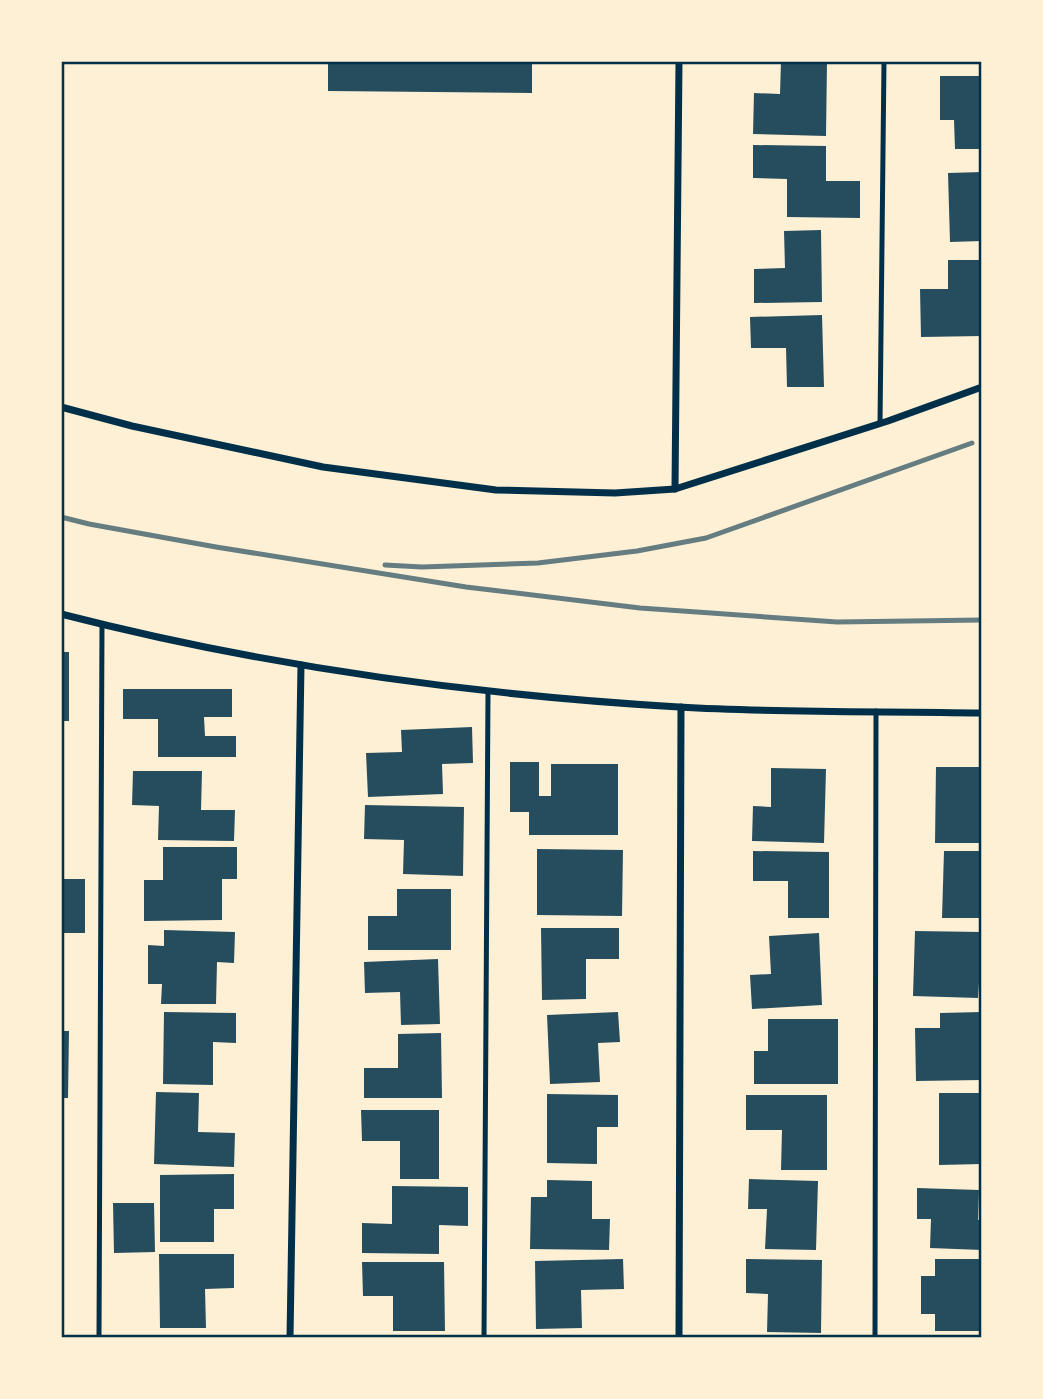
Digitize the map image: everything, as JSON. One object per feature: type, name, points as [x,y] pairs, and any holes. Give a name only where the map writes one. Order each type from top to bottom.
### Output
[{"type":"street","points":[[676,489],[679,61]]},
{"type":"street","points":[[61,407],[132,426],[323,467],[496,490],[615,493],[676,489],[880,424],[982,387]]},
{"type":"street","points":[[61,614],[102,625],[300,665],[488,692],[681,707],[982,713]]},
{"type":"street","points":[[290,1338],[300,665]]},
{"type":"street","points":[[679,1338],[681,707]]},
{"type":"lane","points":[[880,424],[884,61]]},
{"type":"lane","points":[[99,1338],[102,625]]},
{"type":"lane","points":[[484,1338],[488,692]]},
{"type":"lane","points":[[875,1338],[876,711]]},
{"type":"building","points":[[328,61],[532,61],[532,93],[328,91]]},
{"type":"building","points":[[781,61],[827,62],[826,136],[753,134],[754,93],[780,94]]},
{"type":"building","points":[[940,76],[982,76],[982,149],[955,149],[954,120],[940,120]]},
{"type":"building","points":[[753,145],[826,146],[826,181],[860,181],[860,218],[787,217],[787,179],[753,178]]},
{"type":"building","points":[[982,172],[982,241],[950,242],[948,173]]},
{"type":"building","points":[[821,230],[822,302],[754,303],[754,269],[785,268],[784,231]]},
{"type":"building","points":[[948,260],[982,260],[982,336],[921,337],[920,289],[948,289]]},
{"type":"building","points":[[822,315],[824,387],[787,387],[786,348],[751,348],[750,317]]},
{"type":"building","points":[[61,652],[69,652],[69,721],[61,721]]},
{"type":"building","points":[[123,689],[232,689],[232,717],[204,717],[205,736],[236,736],[236,757],[158,757],[158,719],[123,719]]},
{"type":"building","points":[[472,727],[473,763],[442,764],[443,794],[368,797],[366,753],[402,752],[401,730]]},
{"type":"building","points":[[510,762],[539,762],[539,796],[551,796],[551,764],[618,764],[618,835],[529,835],[529,812],[510,812]]},
{"type":"building","points":[[936,767],[982,767],[982,843],[935,843]]},
{"type":"building","points":[[771,768],[826,769],[824,843],[752,841],[753,806],[771,807]]},
{"type":"building","points":[[133,771],[202,771],[201,810],[235,810],[234,841],[158,840],[159,806],[132,805]]},
{"type":"building","points":[[365,805],[464,807],[463,876],[403,874],[404,840],[364,839]]},
{"type":"building","points":[[163,847],[237,847],[237,879],[222,879],[222,920],[144,921],[144,880],[163,880]]},
{"type":"building","points":[[537,849],[623,850],[622,916],[537,915]]},
{"type":"building","points":[[753,851],[829,852],[829,918],[788,918],[788,881],[753,881]]},
{"type":"building","points":[[944,851],[982,851],[982,918],[942,918]]},
{"type":"building","points":[[61,879],[85,879],[85,933],[61,933]]},
{"type":"building","points":[[397,889],[451,889],[451,950],[368,950],[368,916],[397,916]]},
{"type":"building","points":[[541,928],[619,928],[619,959],[586,959],[586,999],[542,1000]]},
{"type":"building","points":[[164,930],[235,932],[234,963],[217,962],[216,1004],[161,1004],[162,984],[148,984],[148,945],[164,946]]},
{"type":"building","points":[[915,931],[982,932],[978,998],[913,996]]},
{"type":"building","points":[[819,933],[822,1005],[752,1009],[750,975],[771,974],[769,936]]},
{"type":"building","points":[[438,959],[440,1024],[401,1025],[400,992],[365,993],[364,962]]},
{"type":"building","points":[[164,1012],[236,1013],[236,1043],[213,1042],[213,1085],[163,1084]]},
{"type":"building","points":[[618,1012],[620,1042],[598,1043],[600,1082],[550,1084],[547,1015]]},
{"type":"building","points":[[982,1012],[982,1080],[916,1081],[915,1028],[940,1028],[940,1013]]},
{"type":"building","points":[[768,1019],[838,1019],[838,1084],[754,1084],[754,1051],[768,1051]]},
{"type":"building","points":[[61,1031],[69,1031],[68,1098],[61,1098]]},
{"type":"building","points":[[441,1033],[442,1098],[364,1098],[364,1068],[398,1068],[398,1034]]},
{"type":"building","points":[[156,1092],[199,1093],[198,1132],[235,1133],[234,1167],[154,1164]]},
{"type":"building","points":[[939,1093],[982,1093],[982,1164],[939,1165]]},
{"type":"building","points":[[547,1094],[618,1095],[618,1127],[597,1127],[597,1164],[547,1163]]},
{"type":"building","points":[[746,1095],[827,1095],[827,1170],[781,1170],[782,1130],[746,1130]]},
{"type":"building","points":[[361,1110],[439,1110],[439,1179],[400,1179],[400,1141],[362,1141]]},
{"type":"building","points":[[234,1174],[234,1209],[214,1209],[214,1242],[160,1242],[160,1175]]},
{"type":"building","points":[[749,1179],[818,1181],[816,1250],[765,1249],[767,1209],[748,1209]]},
{"type":"building","points":[[547,1180],[592,1181],[592,1219],[610,1219],[609,1250],[530,1249],[531,1197],[547,1197]]},
{"type":"building","points":[[392,1186],[468,1187],[468,1226],[439,1225],[439,1254],[362,1253],[362,1223],[392,1224]]},
{"type":"building","points":[[917,1188],[979,1190],[978,1220],[982,1220],[982,1250],[930,1248],[931,1219],[917,1219]]},
{"type":"building","points":[[113,1203],[154,1203],[155,1252],[114,1253]]},
{"type":"building","points":[[159,1254],[234,1254],[234,1288],[205,1289],[206,1328],[160,1328]]},
{"type":"building","points":[[623,1259],[624,1289],[581,1290],[582,1328],[536,1329],[535,1261]]},
{"type":"building","points":[[746,1259],[822,1260],[821,1333],[767,1332],[768,1294],[746,1293]]},
{"type":"building","points":[[935,1259],[982,1259],[982,1331],[935,1331],[935,1314],[921,1314],[921,1276],[935,1276]]},
{"type":"building","points":[[362,1262],[444,1262],[445,1331],[393,1331],[393,1296],[363,1296]]},
{"type":"railway","points":[[385,565],[422,567],[538,563],[637,551],[706,538],[972,443]]},
{"type":"railway","points":[[61,517],[216,547],[466,587],[640,608],[837,622],[982,620]]}]
